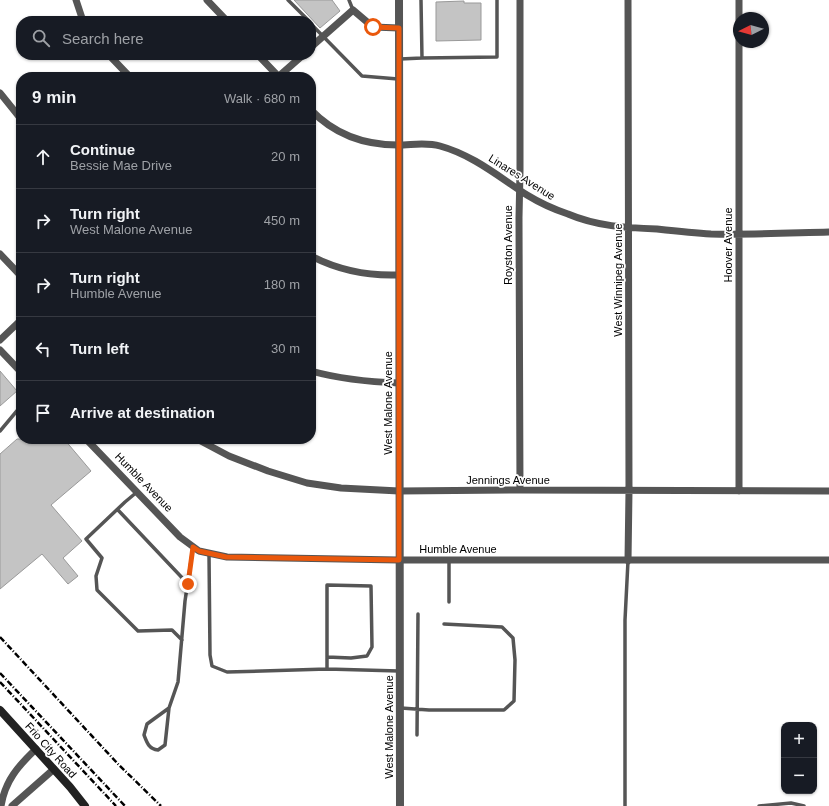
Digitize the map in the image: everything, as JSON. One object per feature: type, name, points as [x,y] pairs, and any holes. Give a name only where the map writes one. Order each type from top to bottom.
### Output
[{"type":"main road","name":"Frio City Road","points":[[0,710],[54,769],[85,806]]},
{"type":"street","points":[[76,0],[81,16]]},
{"type":"street","points":[[207,0],[222,16]]},
{"type":"street","name":"West Malone Avenue","points":[[399,0],[398,275],[400,806]]},
{"type":"street","name":"Royston Avenue","points":[[520,0],[520,490]]},
{"type":"street","name":"West Winnipeg Avenue","points":[[628,0],[628,561]]},
{"type":"street","name":"Hoover Avenue","points":[[739,0],[739,491]]},
{"type":"street","points":[[316,42],[352,10],[373,27],[399,28]]},
{"type":"street","points":[[114,60],[125,72]]},
{"type":"street","points":[[263,60],[274,72]]},
{"type":"street","points":[[284,72],[298,60]]},
{"type":"street","points":[[0,92],[16,113]]},
{"type":"street","name":"Linares Avenue","points":[[316,115],[325,123],[350,137],[374,144],[424,144],[440,146],[471,158],[519,190],[545,205],[569,215],[595,223],[628,228],[710,234],[829,232]]},
{"type":"street","points":[[0,254],[16,271]]},
{"type":"street","points":[[316,258],[347,270],[398,275]]},
{"type":"street","points":[[0,340],[16,325]]},
{"type":"street","points":[[0,350],[16,367]]},
{"type":"street","points":[[316,372],[363,382],[399,383]]},
{"type":"street","name":"Humble Avenue","points":[[91,444],[180,537],[199,551],[226,557],[399,560],[829,560]]},
{"type":"street","name":"Jennings Avenue","points":[[206,444],[229,456],[268,471],[307,483],[341,488],[399,491],[829,491]]},
{"type":"street","points":[[1,806],[6,787],[14,772],[36,749]]},
{"type":"street","points":[[12,806],[54,769]]},
{"type":"lane","points":[[288,0],[303,16]]},
{"type":"lane","points":[[349,0],[352,10]]},
{"type":"lane","points":[[421,0],[422,58]]},
{"type":"lane","points":[[398,59],[497,57],[497,0]]},
{"type":"lane","points":[[316,29],[362,76],[398,79]]},
{"type":"lane","points":[[0,431],[16,412]]},
{"type":"lane","points":[[138,492],[125,502],[86,539],[102,558],[96,576],[97,590],[138,630],[172,630],[182,640]]},
{"type":"lane","points":[[118,510],[188,584]]},
{"type":"lane","points":[[169,708],[147,724],[144,735],[152,750],[158,750],[165,745],[169,708],[178,682],[193,547]]},
{"type":"lane","points":[[209,554],[210,655],[212,666],[227,672],[327,669],[399,671]]},
{"type":"lane","points":[[449,560],[449,602]]},
{"type":"lane","points":[[625,806],[625,620],[628,561]]},
{"type":"lane","points":[[327,657],[351,658],[367,656],[372,647],[371,586],[327,585],[327,657],[327,669]]},
{"type":"lane","points":[[417,735],[418,614]]},
{"type":"lane","points":[[400,707],[418,709],[504,710],[514,701],[513,638],[502,627],[444,624]]},
{"type":"lane","points":[[759,806],[791,803],[804,806]]},
{"type":"building","points":[[294,0],[332,0],[340,11],[320,28],[316,24],[316,16],[309,16]]},
{"type":"building","points":[[464,1],[464,3],[481,3],[481,40],[436,41],[436,2]]},
{"type":"building","points":[[0,371],[16,390],[16,392],[0,406]]},
{"type":"building","points":[[16,440],[16,444],[68,444],[91,471],[51,505],[82,541],[63,558],[78,576],[68,584],[42,554],[0,589],[0,454]]},
{"type":"railway","points":[[0,637],[118,764],[161,806]]},
{"type":"railway","points":[[0,673],[125,806]]},
{"type":"railway","points":[[0,682],[116,806]]},
{"type":"route","points":[[188,584],[193,547],[199,551],[214,556],[226,557],[399,560],[399,28],[373,27]]}]
